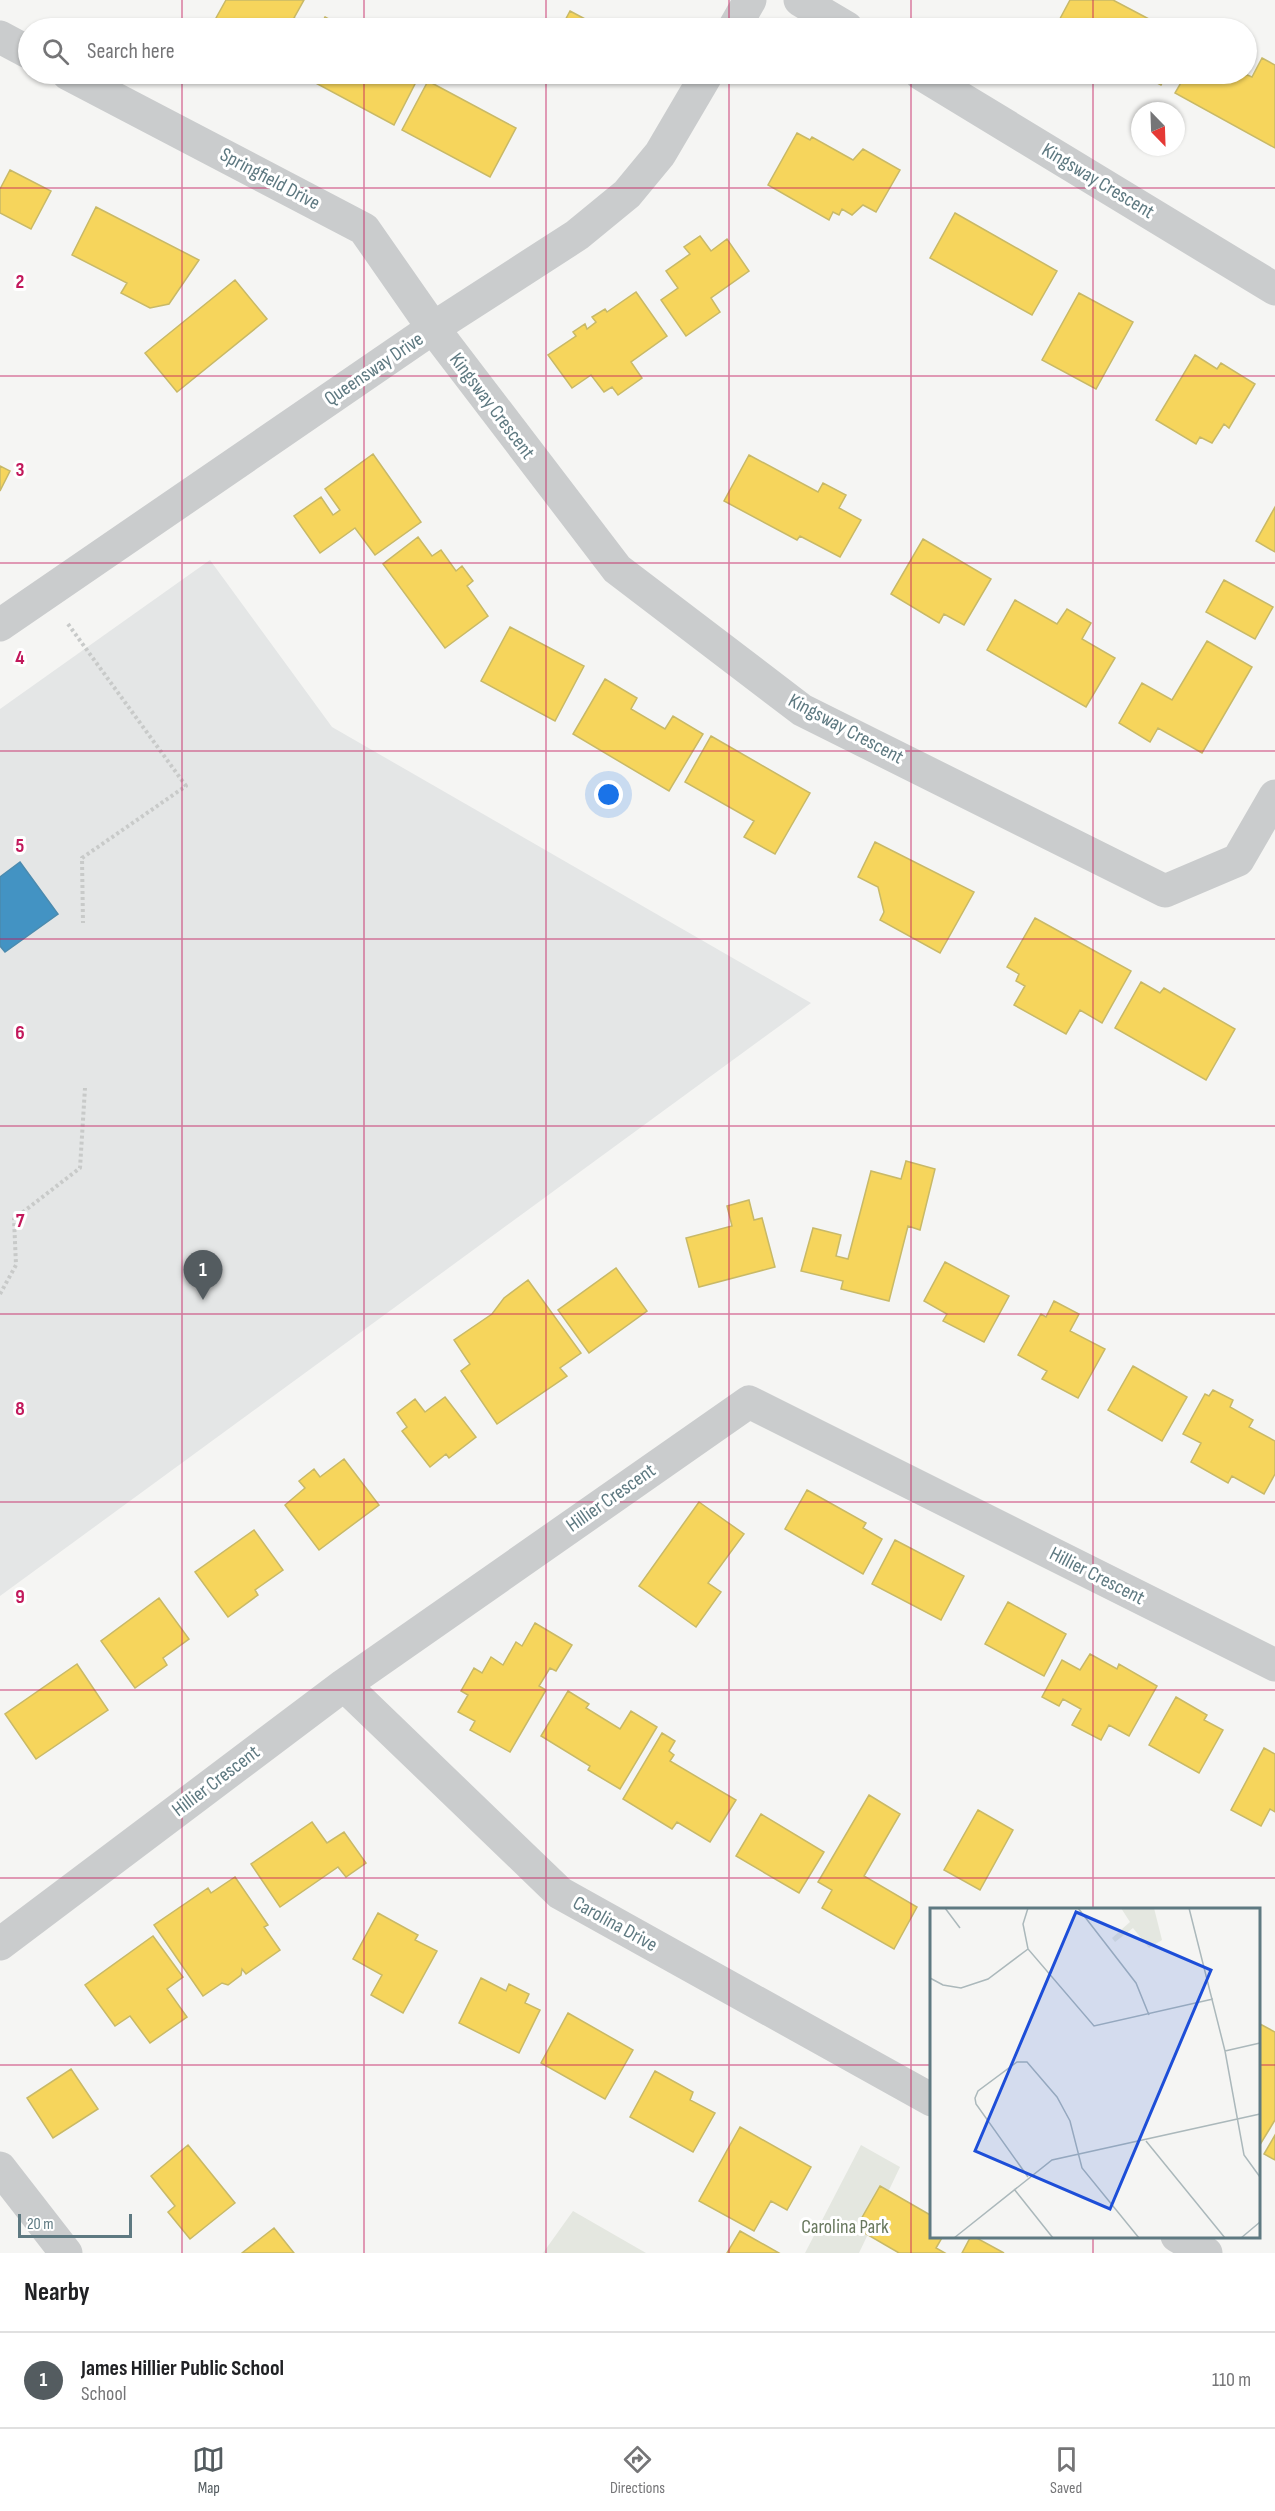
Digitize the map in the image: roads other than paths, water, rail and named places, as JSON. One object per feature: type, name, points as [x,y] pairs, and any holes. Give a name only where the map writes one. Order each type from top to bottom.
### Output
[{"type":"street","points":[[740,18],[750,0]]},
{"type":"street","points":[[800,0],[830,18]]},
{"type":"street","points":[[0,38],[18,47]]},
{"type":"street","name":"Springfield Drive","points":[[87,84],[364,229],[433,328]]},
{"type":"street","name":"Queensway Drive","points":[[0,625],[433,328],[577,235],[627,194],[660,154],[701,84]]},
{"type":"street","name":"Kingsway Crescent","points":[[937,84],[1275,289]]},
{"type":"street","name":"Kingsway Crescent","points":[[433,328],[617,569],[802,710],[1165,891],[1238,860],[1275,796]]},
{"type":"street","name":"Hillier Crescent","points":[[0,1944],[344,1685],[749,1402],[1275,1665]]},
{"type":"street","name":"Carolina Drive","points":[[344,1685],[560,1893],[930,2099]]},
{"type":"street","points":[[0,2168],[66,2253]]},
{"type":"street","points":[[1180,2238],[1206,2253]]},
{"type":"place","name":"James Hillier Public School","points":[[203,1300]]},
{"type":"park label","name":"Carolina Park","points":[[845,2227]]}]
